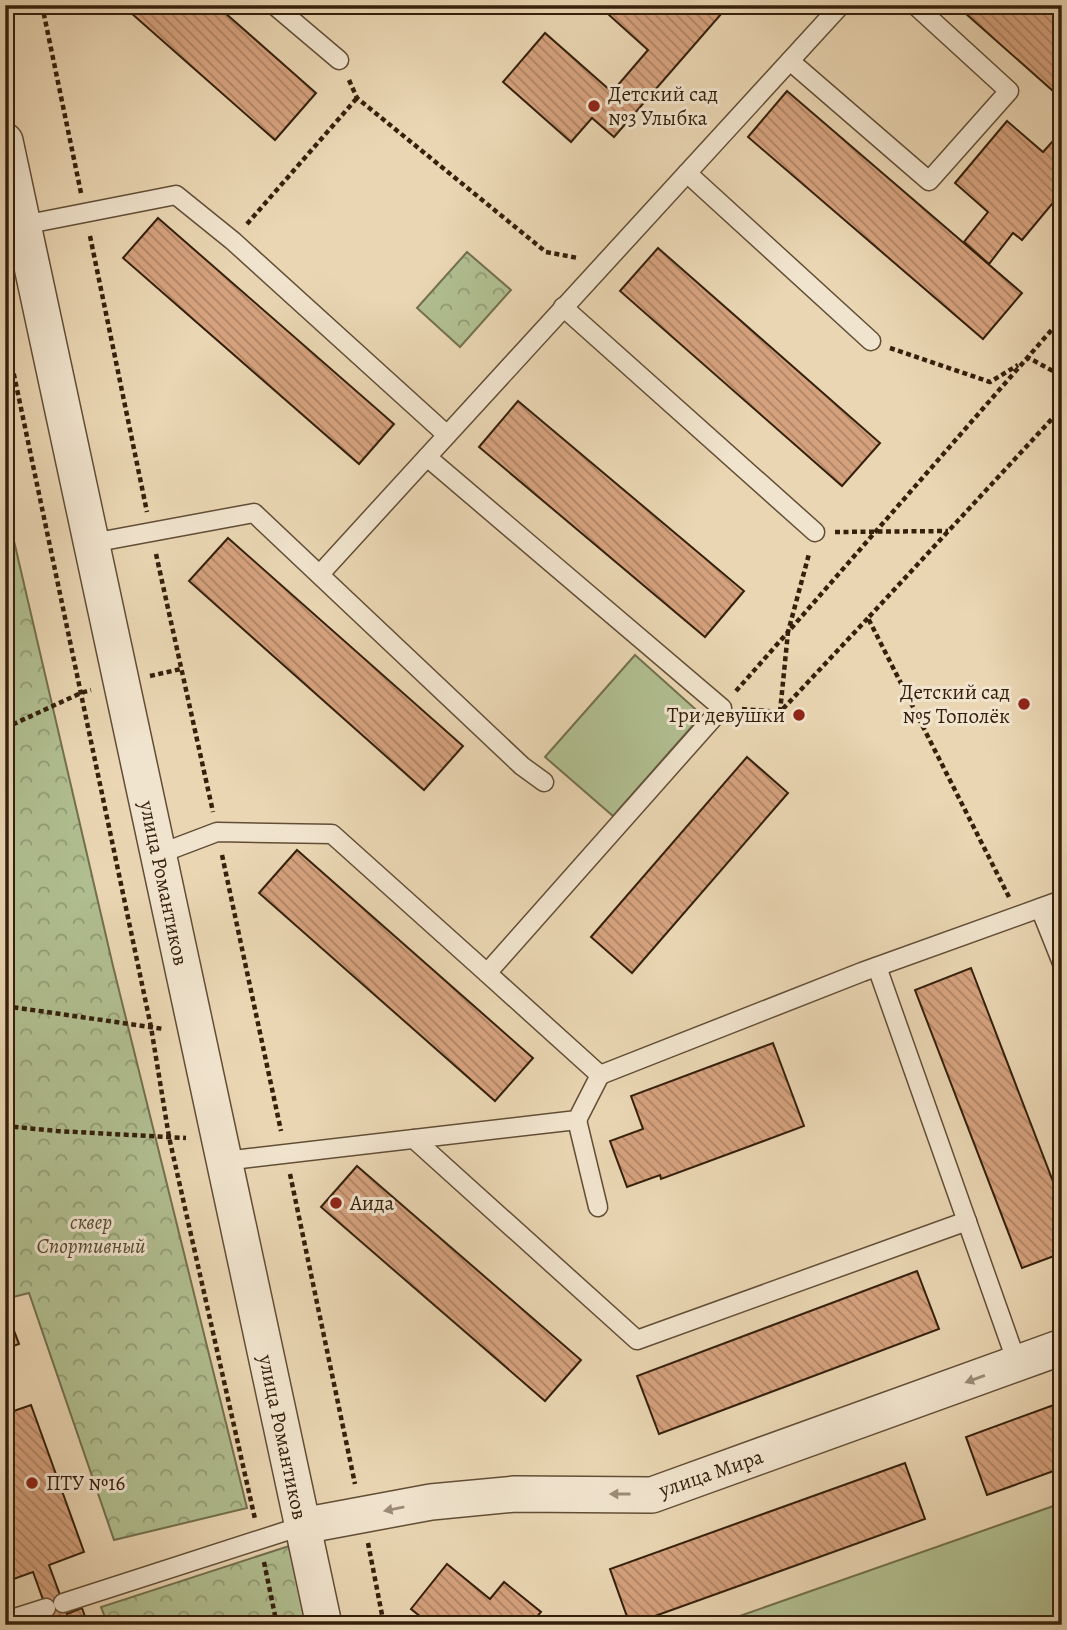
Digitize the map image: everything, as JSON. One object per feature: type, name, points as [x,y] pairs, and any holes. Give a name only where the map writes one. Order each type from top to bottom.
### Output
[{"type":"street","name":"улица Романтиков","points":[[6,149],[324,1625]]},
{"type":"street","name":"улица Мира","points":[[302,1526],[431,1502],[503,1495],[652,1495],[1062,1347]]},
{"type":"lane","points":[[274,5],[339,61]]},
{"type":"lane","points":[[320,574],[841,5]]},
{"type":"lane","points":[[789,61],[929,181],[1009,91],[915,5]]},
{"type":"lane","points":[[687,173],[871,341]]},
{"type":"lane","points":[[23,225],[176,195],[233,241],[447,435]]},
{"type":"lane","points":[[563,307],[815,532]]},
{"type":"lane","points":[[427,457],[722,708],[487,973]]},
{"type":"lane","points":[[92,543],[254,513],[523,766],[544,782]]},
{"type":"lane","points":[[159,854],[217,832],[332,834],[600,1075]]},
{"type":"lane","points":[[598,1207],[577,1120],[600,1075],[877,967],[1062,900]]},
{"type":"lane","points":[[1040,908],[1062,962]]},
{"type":"lane","points":[[877,967],[1017,1363]]},
{"type":"lane","points":[[221,1151],[414,1139],[577,1120]]},
{"type":"lane","points":[[414,1139],[637,1340],[967,1221]]},
{"type":"lane","points":[[5,1621],[302,1526]]},
{"type":"path","points":[[339,61],[357,98],[546,252],[604,263]]},
{"type":"path","points":[[233,241],[357,98]]},
{"type":"path","points":[[722,708],[1062,318]]},
{"type":"path","points":[[5,332],[150,1027],[169,1137],[277,1625]]},
{"type":"path","points":[[871,341],[990,382],[1029,358],[1062,376]]},
{"type":"path","points":[[780,712],[1062,408]]},
{"type":"path","points":[[780,712],[788,632],[815,532],[948,531]]},
{"type":"path","points":[[869,618],[1019,917]]},
{"type":"path","points":[[722,708],[780,712]]},
{"type":"path","points":[[5,1006],[197,1035]]},
{"type":"path","points":[[5,1126],[169,1137],[221,1151]]},
{"type":"green space","points":[[467,252],[511,290],[460,347],[417,308]]},
{"type":"green space","name":"сквер Спортивный","points":[[7,511],[113,966],[247,1508],[114,1540],[29,1293],[5,1299]]},
{"type":"green space","points":[[635,655],[702,715],[613,816],[545,757]]},
{"type":"green space","points":[[1062,1503],[1062,1625],[714,1625]]},
{"type":"green space","points":[[289,1546],[308,1625],[108,1625],[101,1607]]},
{"type":"building","points":[[122,5],[216,5],[316,93],[275,140]]},
{"type":"building","points":[[598,5],[729,5],[614,137],[592,118],[571,142],[503,82],[545,33],[612,92],[648,50]]},
{"type":"building","points":[[956,5],[1047,5],[1062,18],[1062,99]]},
{"type":"building","points":[[787,91],[1022,293],[983,339],[748,137]]},
{"type":"building","points":[[1007,121],[1043,152],[1062,131],[1062,192],[1022,240],[1013,233],[989,264],[964,242],[988,212],[955,183]]},
{"type":"building","points":[[158,218],[394,424],[359,464],[123,258]]},
{"type":"building","points":[[658,248],[880,443],[842,486],[620,291]]},
{"type":"building","points":[[518,401],[744,591],[705,637],[479,447]]},
{"type":"building","points":[[228,538],[463,746],[424,790],[189,581]]},
{"type":"building","points":[[747,757],[788,793],[632,973],[591,937]]},
{"type":"building","points":[[297,850],[533,1058],[495,1101],[259,893]]},
{"type":"building","points":[[971,968],[1062,1205],[1062,1253],[1022,1268],[915,990]]},
{"type":"building","points":[[773,1043],[804,1126],[661,1179],[660,1175],[627,1187],[610,1141],[643,1129],[631,1096]]},
{"type":"building","points":[[357,1166],[581,1360],[545,1401],[321,1207]]},
{"type":"building","points":[[917,1271],[939,1329],[659,1434],[637,1376]]},
{"type":"building","points":[[7,1312],[19,1344],[5,1349],[5,1313]]},
{"type":"building","points":[[1062,1402],[1062,1468],[987,1495],[966,1437]]},
{"type":"building","name":"ПТУ №16","points":[[31,1405],[84,1552],[49,1565],[67,1614],[82,1608],[88,1625],[35,1625],[50,1619],[33,1572],[8,1581],[5,1573],[5,1414]]},
{"type":"building","points":[[905,1463],[925,1519],[630,1625],[610,1569]]},
{"type":"building","points":[[447,1564],[490,1599],[504,1582],[541,1612],[530,1625],[431,1625],[411,1609]]},
{"type":"place","name":"Детский сад №3 Улыбка","points":[[594,106]]},
{"type":"place","name":"Детский сад №5 Тополёк","points":[[1024,704]]},
{"type":"place","name":"Три девушки","points":[[799,715]]},
{"type":"place","name":"Аида","points":[[336,1203]]},
{"type":"place","name":"ПТУ №16","points":[[32,1483]]}]
